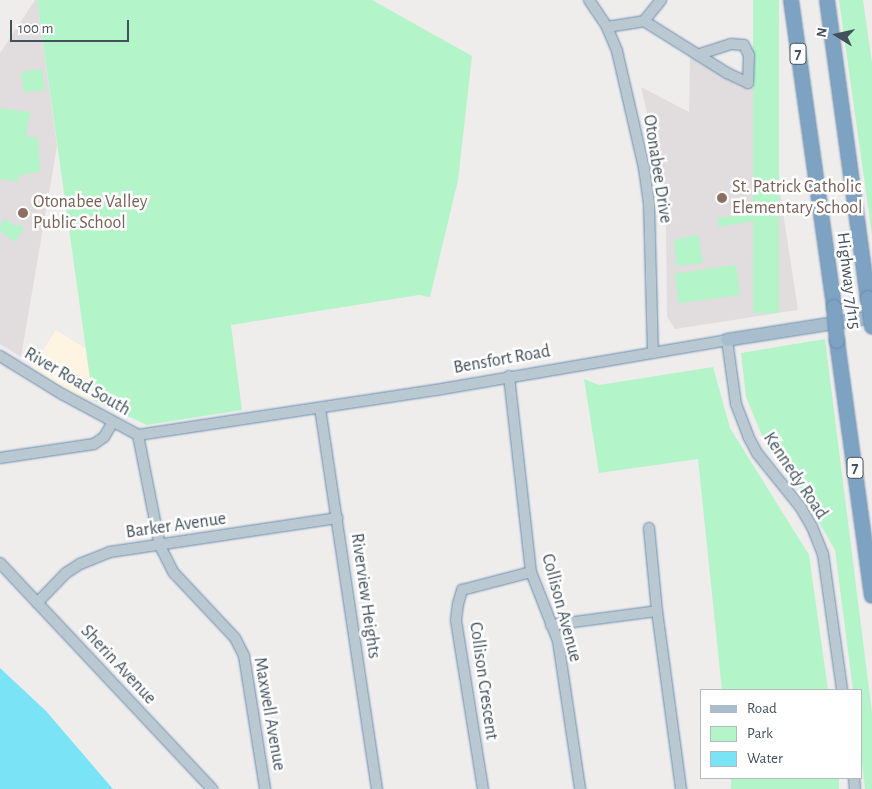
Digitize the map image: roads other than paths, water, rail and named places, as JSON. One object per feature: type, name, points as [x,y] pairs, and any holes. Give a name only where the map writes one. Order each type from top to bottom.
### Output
[{"type":"highway","name":"Highway 7/115","points":[[791,0],[872,596]]},
{"type":"highway","name":"Highway 7/115","points":[[827,0],[872,327]]},
{"type":"main road","name":"Bensfort Road","points":[[726,340],[872,317]]},
{"type":"street","name":"Otonabee Drive","points":[[589,0],[607,27],[617,51],[630,101],[650,203],[653,353]]},
{"type":"street","points":[[607,27],[644,20],[660,0]]},
{"type":"street","points":[[644,20],[698,55],[727,73],[748,83],[749,55],[744,45],[731,44],[698,55]]},
{"type":"street","name":"Bensfort Road","points":[[138,435],[320,408],[726,340]]},
{"type":"street","name":"Kennedy Road","points":[[726,340],[736,404],[748,436],[757,453],[801,508],[812,527],[823,554],[842,689]]},
{"type":"street","name":"River Road South","points":[[0,356],[62,394],[138,435]]},
{"type":"street","name":"Collison Avenue","points":[[510,376],[531,572],[558,641],[580,789]]},
{"type":"street","name":"Riverview Heights","points":[[320,408],[377,789]]},
{"type":"street","points":[[0,458],[94,444],[104,437],[113,422]]},
{"type":"street","name":"Maxwell Avenue","points":[[138,435],[160,546],[174,573],[235,638],[244,656],[265,789]]},
{"type":"street","name":"Barker Avenue","points":[[37,603],[66,573],[80,564],[110,552],[337,518]]},
{"type":"street","points":[[649,528],[657,611],[681,789]]},
{"type":"street","name":"Sherin Avenue","points":[[0,563],[212,789]]},
{"type":"street","name":"Collison Crescent","points":[[483,789],[456,620],[458,604],[462,590],[531,572]]},
{"type":"street","points":[[551,625],[657,611]]},
{"type":"water","points":[[0,668],[46,711],[113,789],[0,789]]},
{"type":"place","name":"St. Patrick Catholic Elementary School","points":[[722,198]]},
{"type":"place","name":"Otonabee Valley Public School","points":[[23,213]]}]
